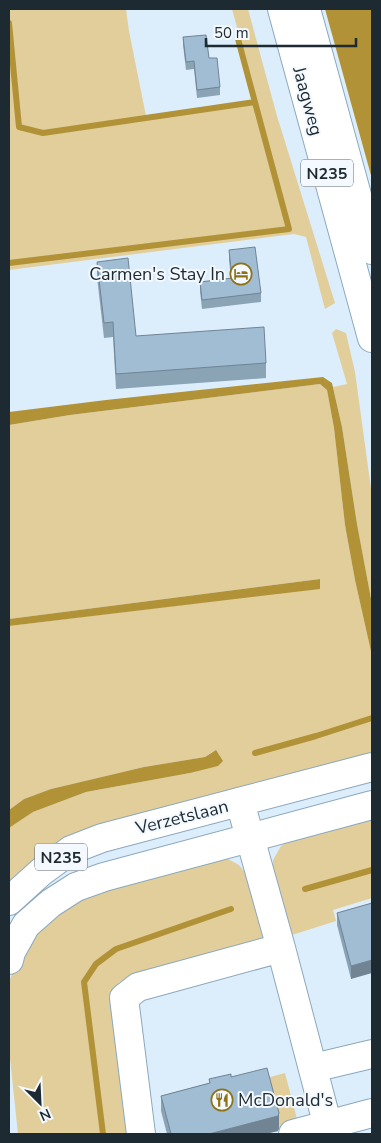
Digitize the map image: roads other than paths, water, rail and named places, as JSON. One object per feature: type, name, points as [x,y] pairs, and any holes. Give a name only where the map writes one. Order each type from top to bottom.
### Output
[{"type":"main road","name":"Jaagweg","points":[[282,9],[372,338]]},
{"type":"main road","name":"Jaagweg","points":[[306,9],[372,250]]},
{"type":"main road","name":"Verzetslaan","points":[[9,901],[41,872],[71,850],[102,838],[372,767]]},
{"type":"main road","points":[[240,802],[329,1130]]},
{"type":"main road","name":"Verzetslaan","points":[[9,960],[11,952],[26,925],[51,903],[76,887],[104,877],[372,805]]},
{"type":"main road","points":[[140,1134],[124,998],[138,987],[281,948]]},
{"type":"main road","points":[[313,1068],[372,1054]]},
{"type":"main road","points":[[293,1134],[329,1130],[372,1113]]},
{"type":"waterway","points":[[9,23],[19,127],[43,133],[255,102]]},
{"type":"waterway","points":[[9,263],[289,229],[238,39]]},
{"type":"waterway","points":[[255,753],[372,718]]},
{"type":"waterway","points":[[305,889],[372,870]]},
{"type":"waterway","points":[[103,1134],[84,982],[96,964],[116,949],[231,909]]},
{"type":"place","name":"Carmen's Stay In","points":[[241,274]]},
{"type":"place","name":"McDonald's","points":[[222,1100]]}]
